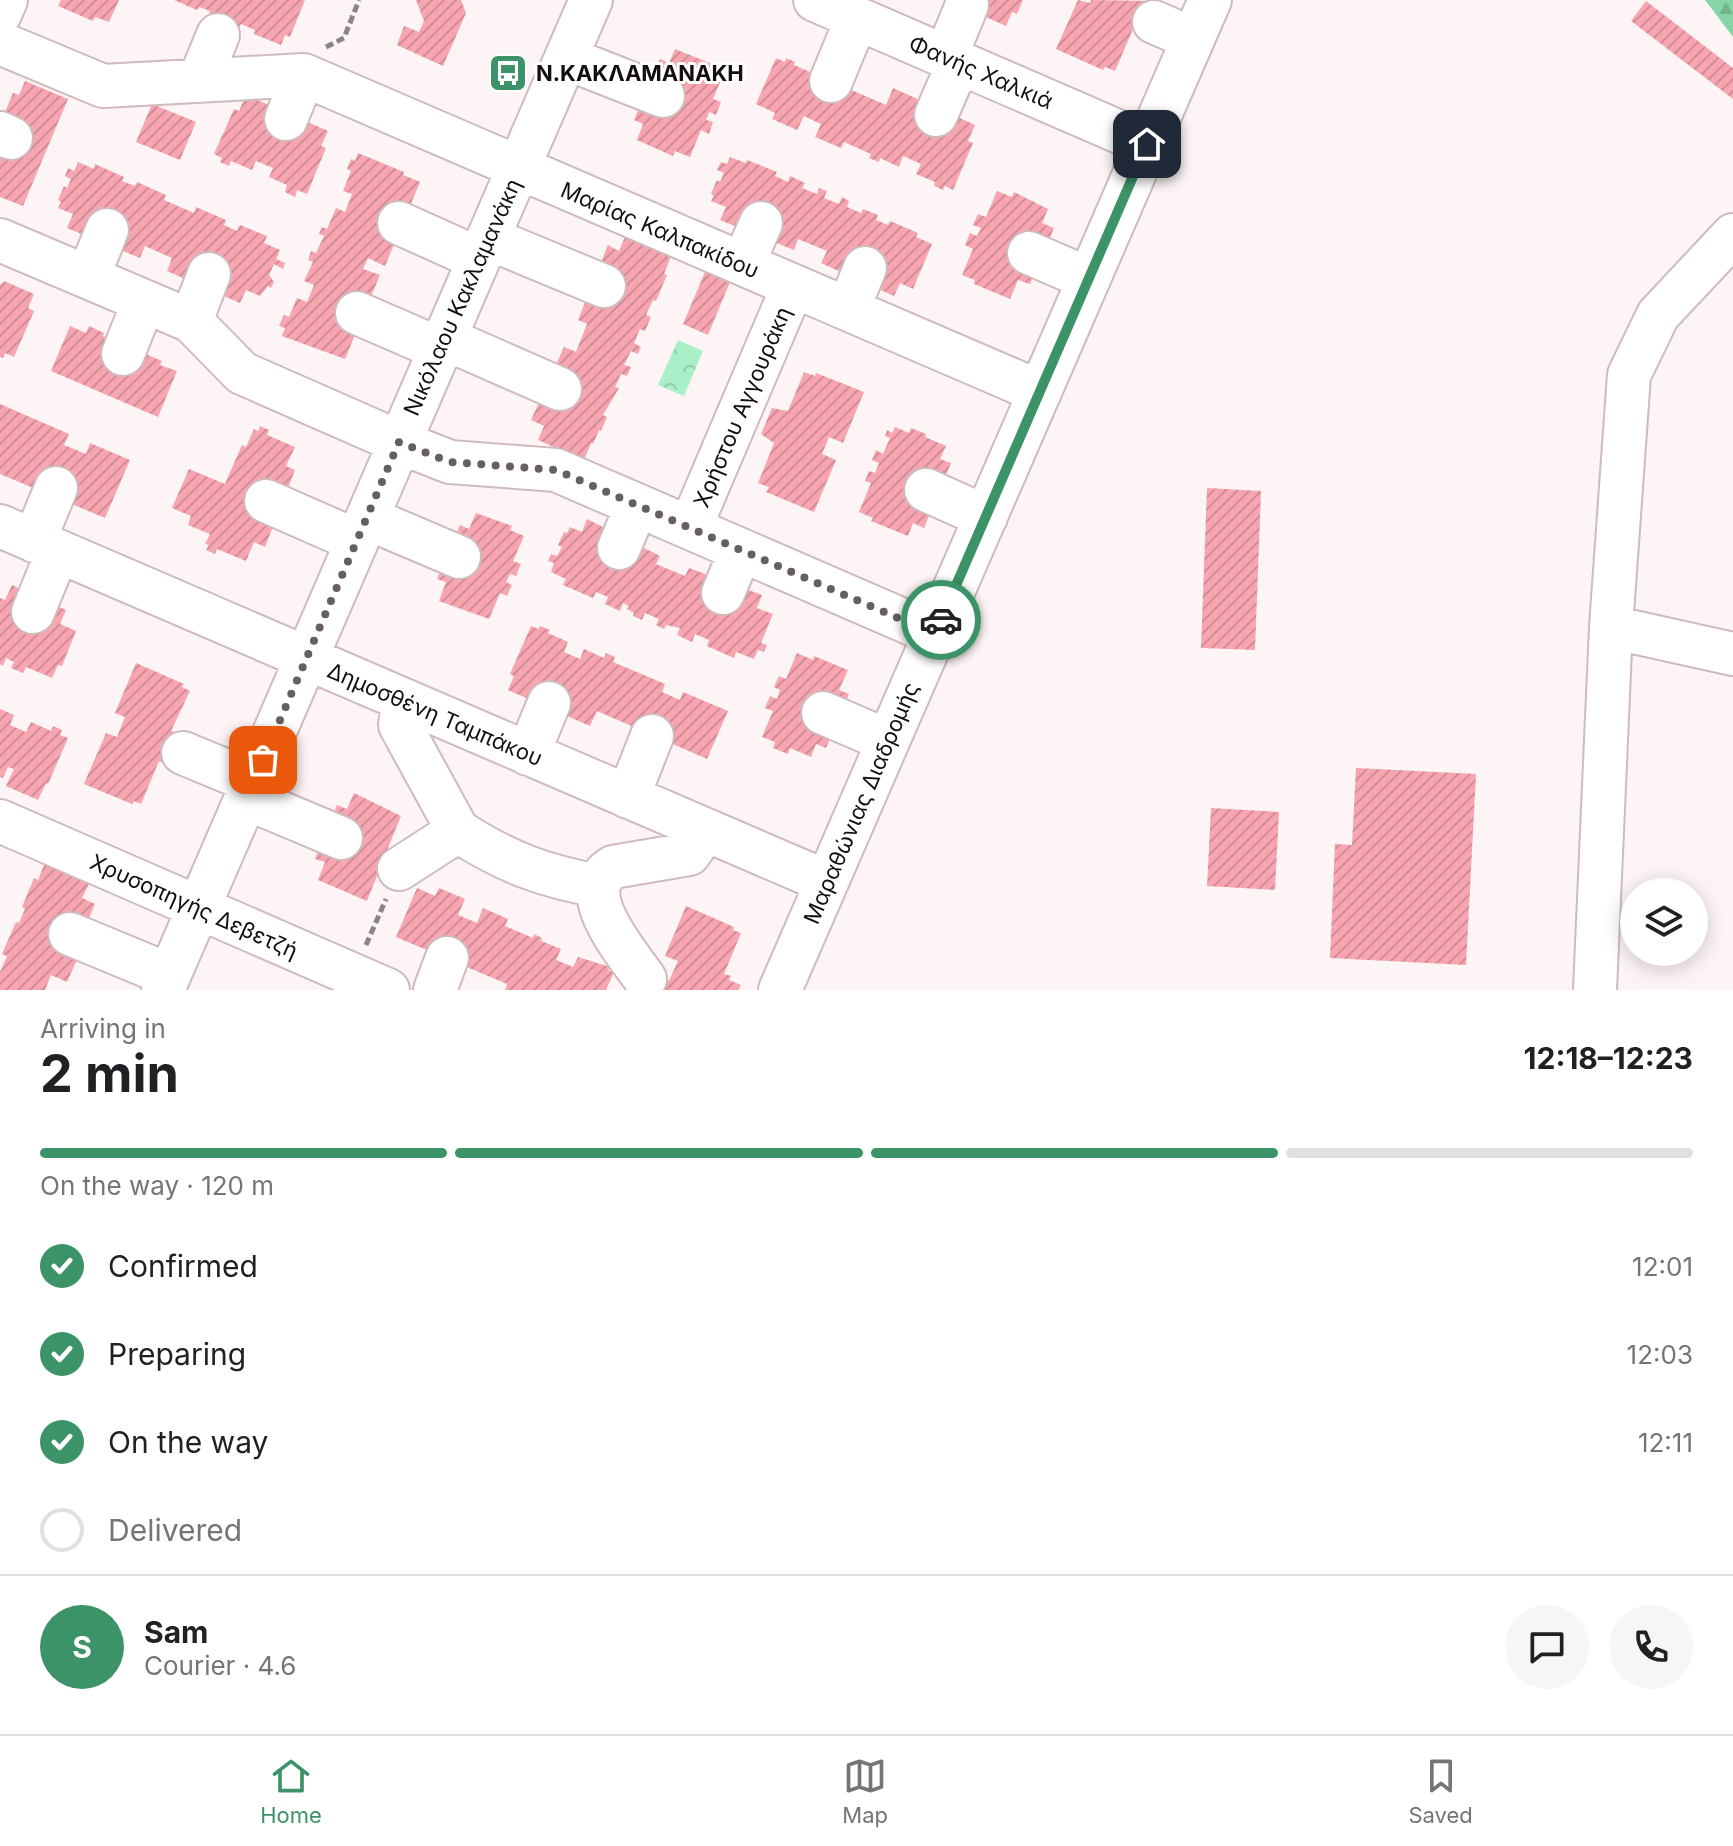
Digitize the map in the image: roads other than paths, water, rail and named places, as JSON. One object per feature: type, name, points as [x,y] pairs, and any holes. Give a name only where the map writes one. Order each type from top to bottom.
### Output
[{"type":"street","points":[[0,14],[6,0]]},
{"type":"street","name":"Νικόλαου Κακλαμανάκη","points":[[166,983],[591,0]]},
{"type":"street","name":"Φανής Χαλκιά","points":[[815,0],[1147,144]]},
{"type":"street","name":"Μαραθώνιας Διαδρομής","points":[[780,990],[1210,0]]},
{"type":"street","points":[[936,115],[967,5]]},
{"type":"street","points":[[831,81],[857,18]]},
{"type":"street","points":[[1154,22],[1193,39]]},
{"type":"street","points":[[199,81],[218,35]]},
{"type":"street","name":"Μαρίας Καλπακίδου","points":[[0,43],[103,86],[297,76],[1040,392]]},
{"type":"street","points":[[566,58],[663,96]]},
{"type":"street","points":[[286,119],[297,76]]},
{"type":"street","points":[[399,223],[604,286]]},
{"type":"street","points":[[743,264],[761,223]]},
{"type":"street","points":[[88,277],[107,230]]},
{"type":"street","points":[[1595,990],[1611,627],[1629,375],[1658,315],[1733,235]]},
{"type":"street","points":[[4,251],[88,277],[191,321],[242,373],[399,442],[450,462],[556,470],[935,634]]},
{"type":"street","points":[[1029,253],[1089,279]]},
{"type":"street","points":[[848,309],[865,268]]},
{"type":"street","points":[[191,321],[209,274]]},
{"type":"street","name":"Χρήστου Αγγουράκη","points":[[690,528],[753,416],[793,286]]},
{"type":"street","points":[[123,354],[144,301]]},
{"type":"street","points":[[357,313],[560,389]]},
{"type":"street","points":[[33,612],[31,540],[56,488]]},
{"type":"street","points":[[926,490],[986,517]]},
{"type":"street","points":[[266,501],[459,557]]},
{"type":"street","points":[[619,548],[637,505]]},
{"type":"street","name":"Δημοσθένη Ταμπάκου","points":[[31,540],[827,882]]},
{"type":"street","points":[[723,593],[741,550]]},
{"type":"street","points":[[1611,627],[1733,654]]},
{"type":"street","points":[[404,700],[400,725],[458,831],[497,856],[525,867],[554,878],[599,886]]},
{"type":"street","points":[[528,754],[549,703]]},
{"type":"street","points":[[823,713],[888,741]]},
{"type":"street","points":[[628,797],[652,736]]},
{"type":"street","points":[[183,753],[341,838]]},
{"type":"street","name":"Χρυσοπηγής Δεβετζή","points":[[0,821],[370,983]]},
{"type":"street","points":[[645,979],[599,908],[599,886],[605,872],[613,867],[689,854],[706,830]]},
{"type":"street","points":[[399,869],[458,831]]},
{"type":"street","points":[[70,934],[166,983]]},
{"type":"place","name":"Ν.ΚΑΚΛΑΜΑΝΑΚΗ","points":[[508,73]]}]
